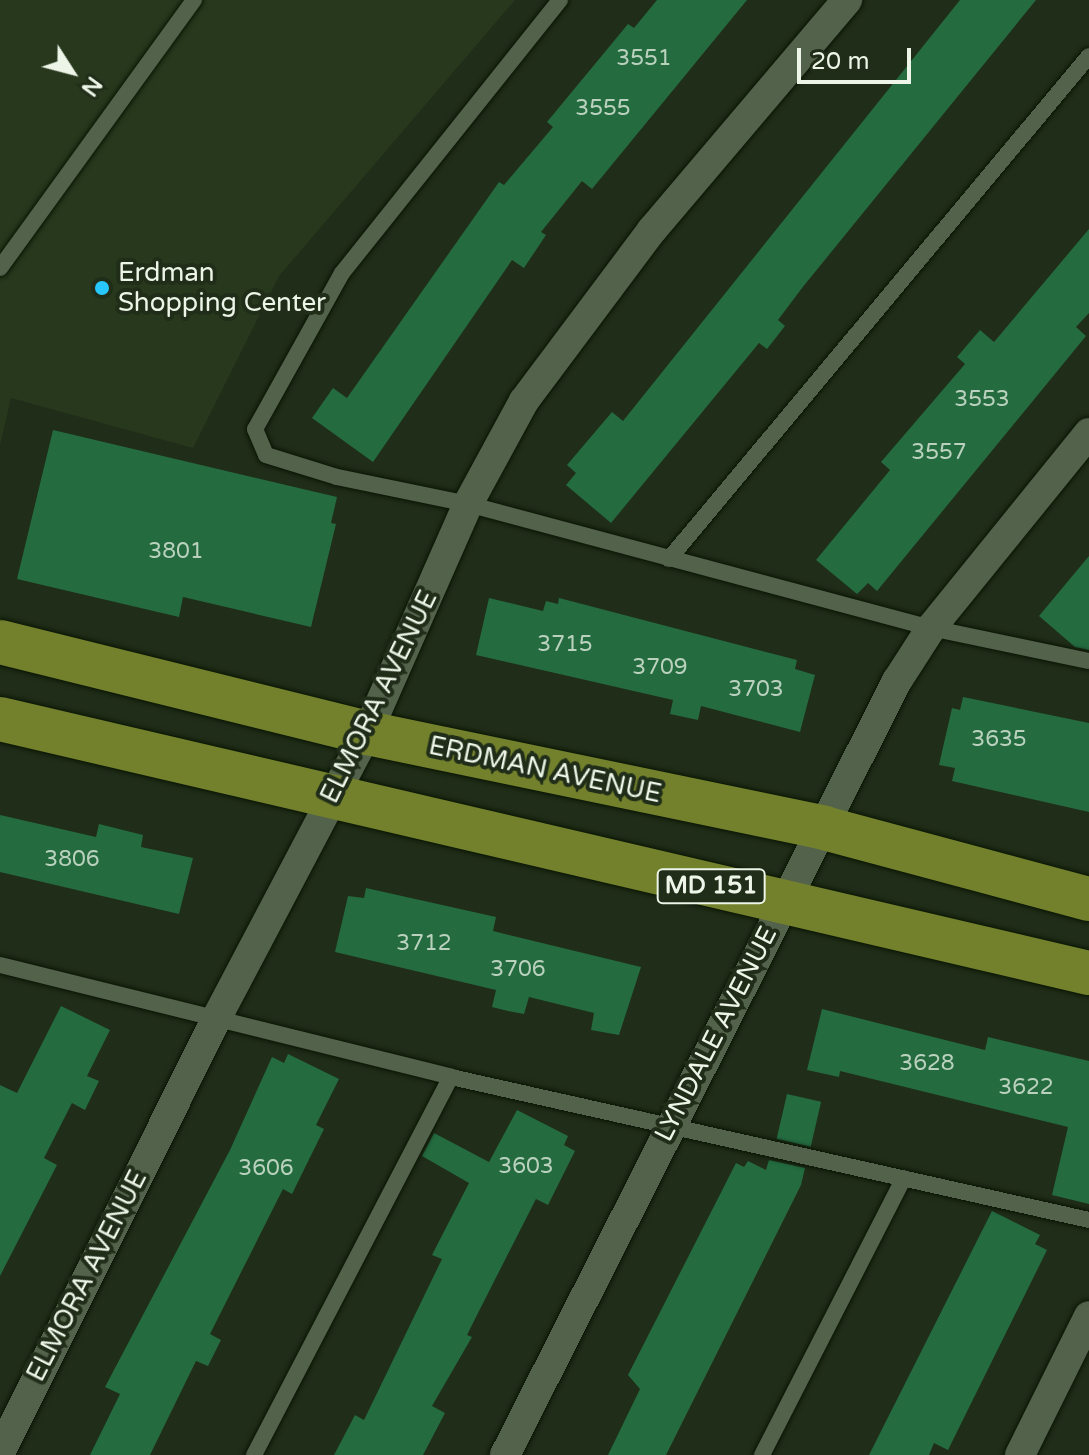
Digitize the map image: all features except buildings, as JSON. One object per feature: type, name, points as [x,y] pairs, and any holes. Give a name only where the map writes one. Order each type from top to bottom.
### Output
[{"type":"main road","name":"ERDMAN AVENUE","points":[[0,642],[367,733],[824,828],[1089,899]]},
{"type":"main road","name":"MD 151","points":[[0,719],[1089,973]]},
{"type":"street","name":"ELMORA AVENUE","points":[[0,1453],[215,1021],[367,733],[468,504],[524,401],[574,329],[847,0]]},
{"type":"street","name":"LYNDALE AVENUE","points":[[505,1455],[668,1126],[824,828],[864,743],[931,628],[1089,433]]},
{"type":"street","points":[[1020,1455],[1089,1316]]},
{"type":"lane","points":[[0,268],[194,0]]},
{"type":"lane","points":[[560,0],[342,273],[255,429],[266,455],[292,464],[468,504],[931,628],[1089,661]]},
{"type":"lane","points":[[669,559],[1089,56]]},
{"type":"lane","points":[[0,965],[215,1021],[451,1077],[1089,1220]]},
{"type":"lane","points":[[254,1455],[451,1077]]},
{"type":"lane","points":[[762,1455],[904,1178]]},
{"type":"shaded area","name":"Erdman Shopping Center","points":[[0,0],[515,0],[279,276],[193,448],[11,398],[0,445]]},
{"type":"place","name":"Erdman Shopping Center","points":[[102,288]]}]
